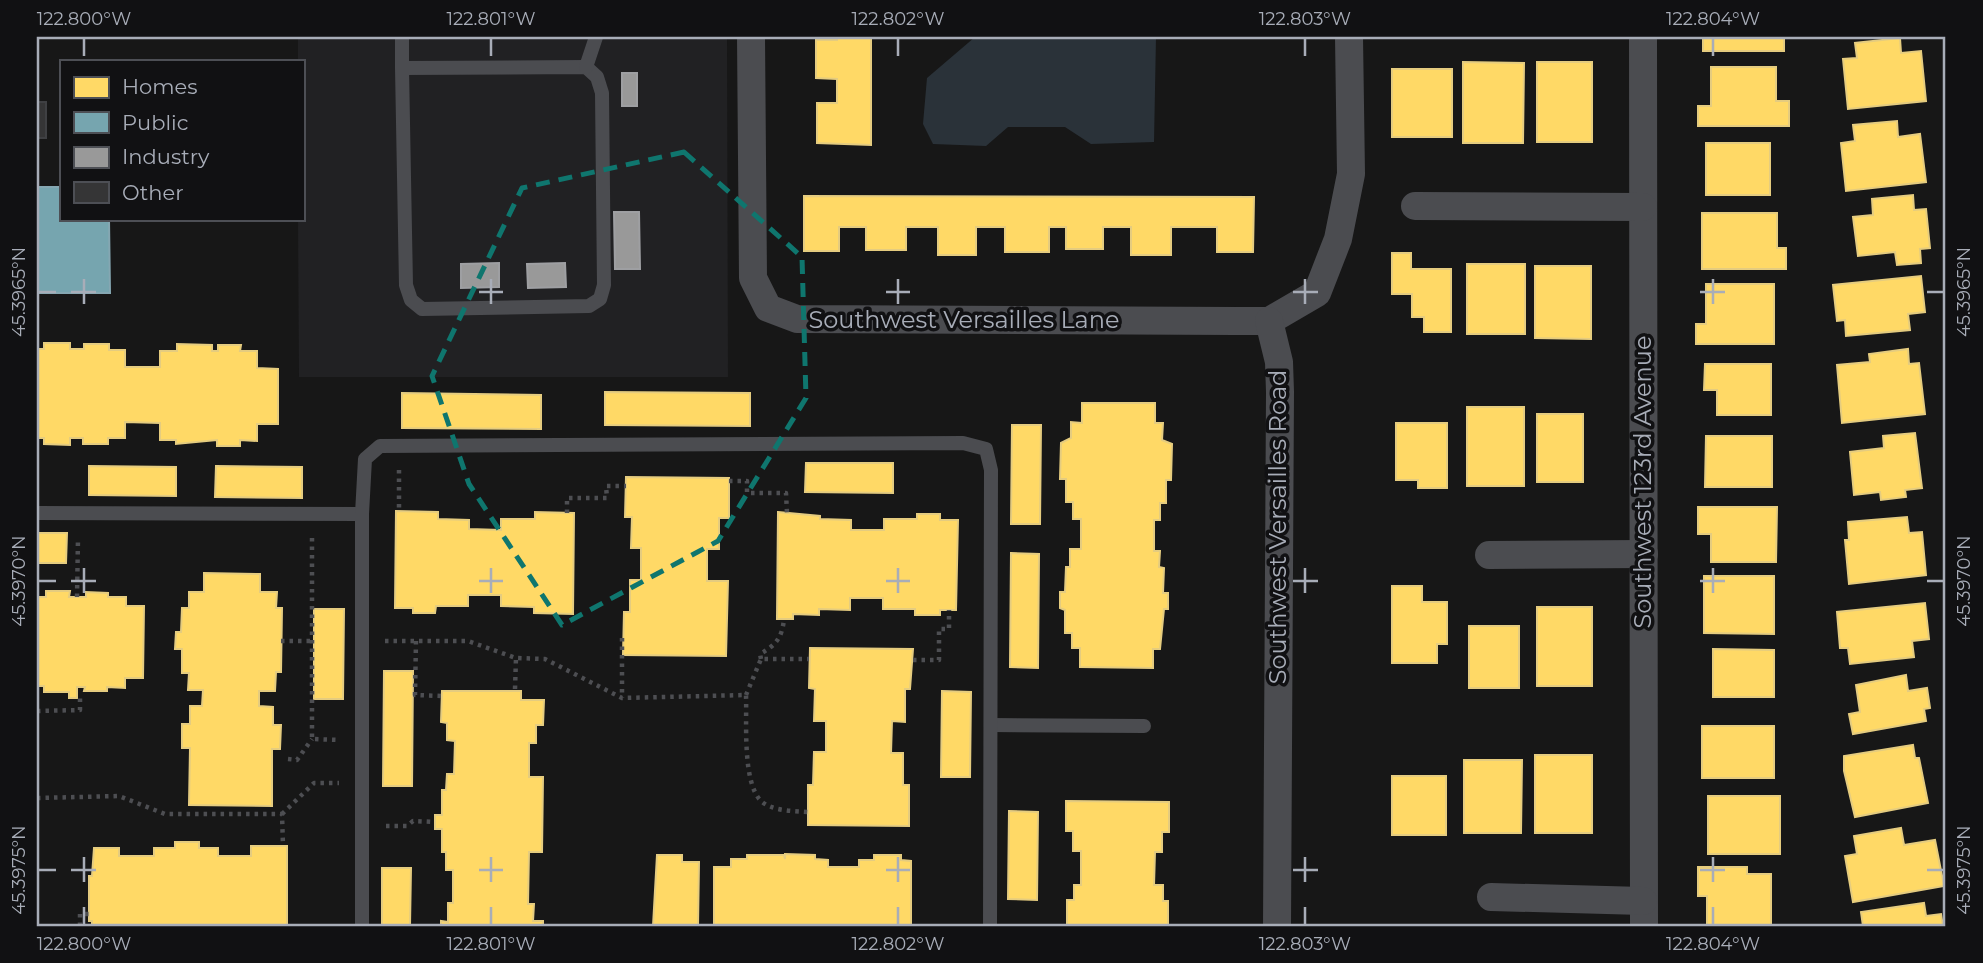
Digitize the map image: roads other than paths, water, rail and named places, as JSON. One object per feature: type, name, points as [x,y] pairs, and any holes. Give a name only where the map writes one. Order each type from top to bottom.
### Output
[{"type":"street","name":"Southwest Versailles Lane","points":[[751,37],[753,278],[768,308],[797,319],[1269,321]]},
{"type":"street","points":[[1269,321],[1317,293],[1338,239],[1351,174],[1349,37]]},
{"type":"street","name":"Southwest 123rd Avenue","points":[[1643,37],[1644,914]]},
{"type":"street","points":[[1415,206],[1643,207]]},
{"type":"street","name":"Southwest Versailles Road","points":[[1269,321],[1279,362],[1280,382],[1276,926]]},
{"type":"street","points":[[1489,555],[1644,554]]},
{"type":"street","points":[[1492,897],[1644,914]]},
{"type":"lane","points":[[402,37],[402,68],[406,285],[411,300],[422,309],[589,306],[600,299],[604,285],[602,93],[597,77],[586,67],[402,68]]},
{"type":"lane","points":[[586,67],[596,37]]},
{"type":"lane","points":[[362,926],[362,514],[365,459],[380,446],[963,443],[986,449],[991,470],[990,926]]},
{"type":"lane","points":[[37,513],[362,514]]},
{"type":"lane","points":[[991,725],[1144,726]]}]
